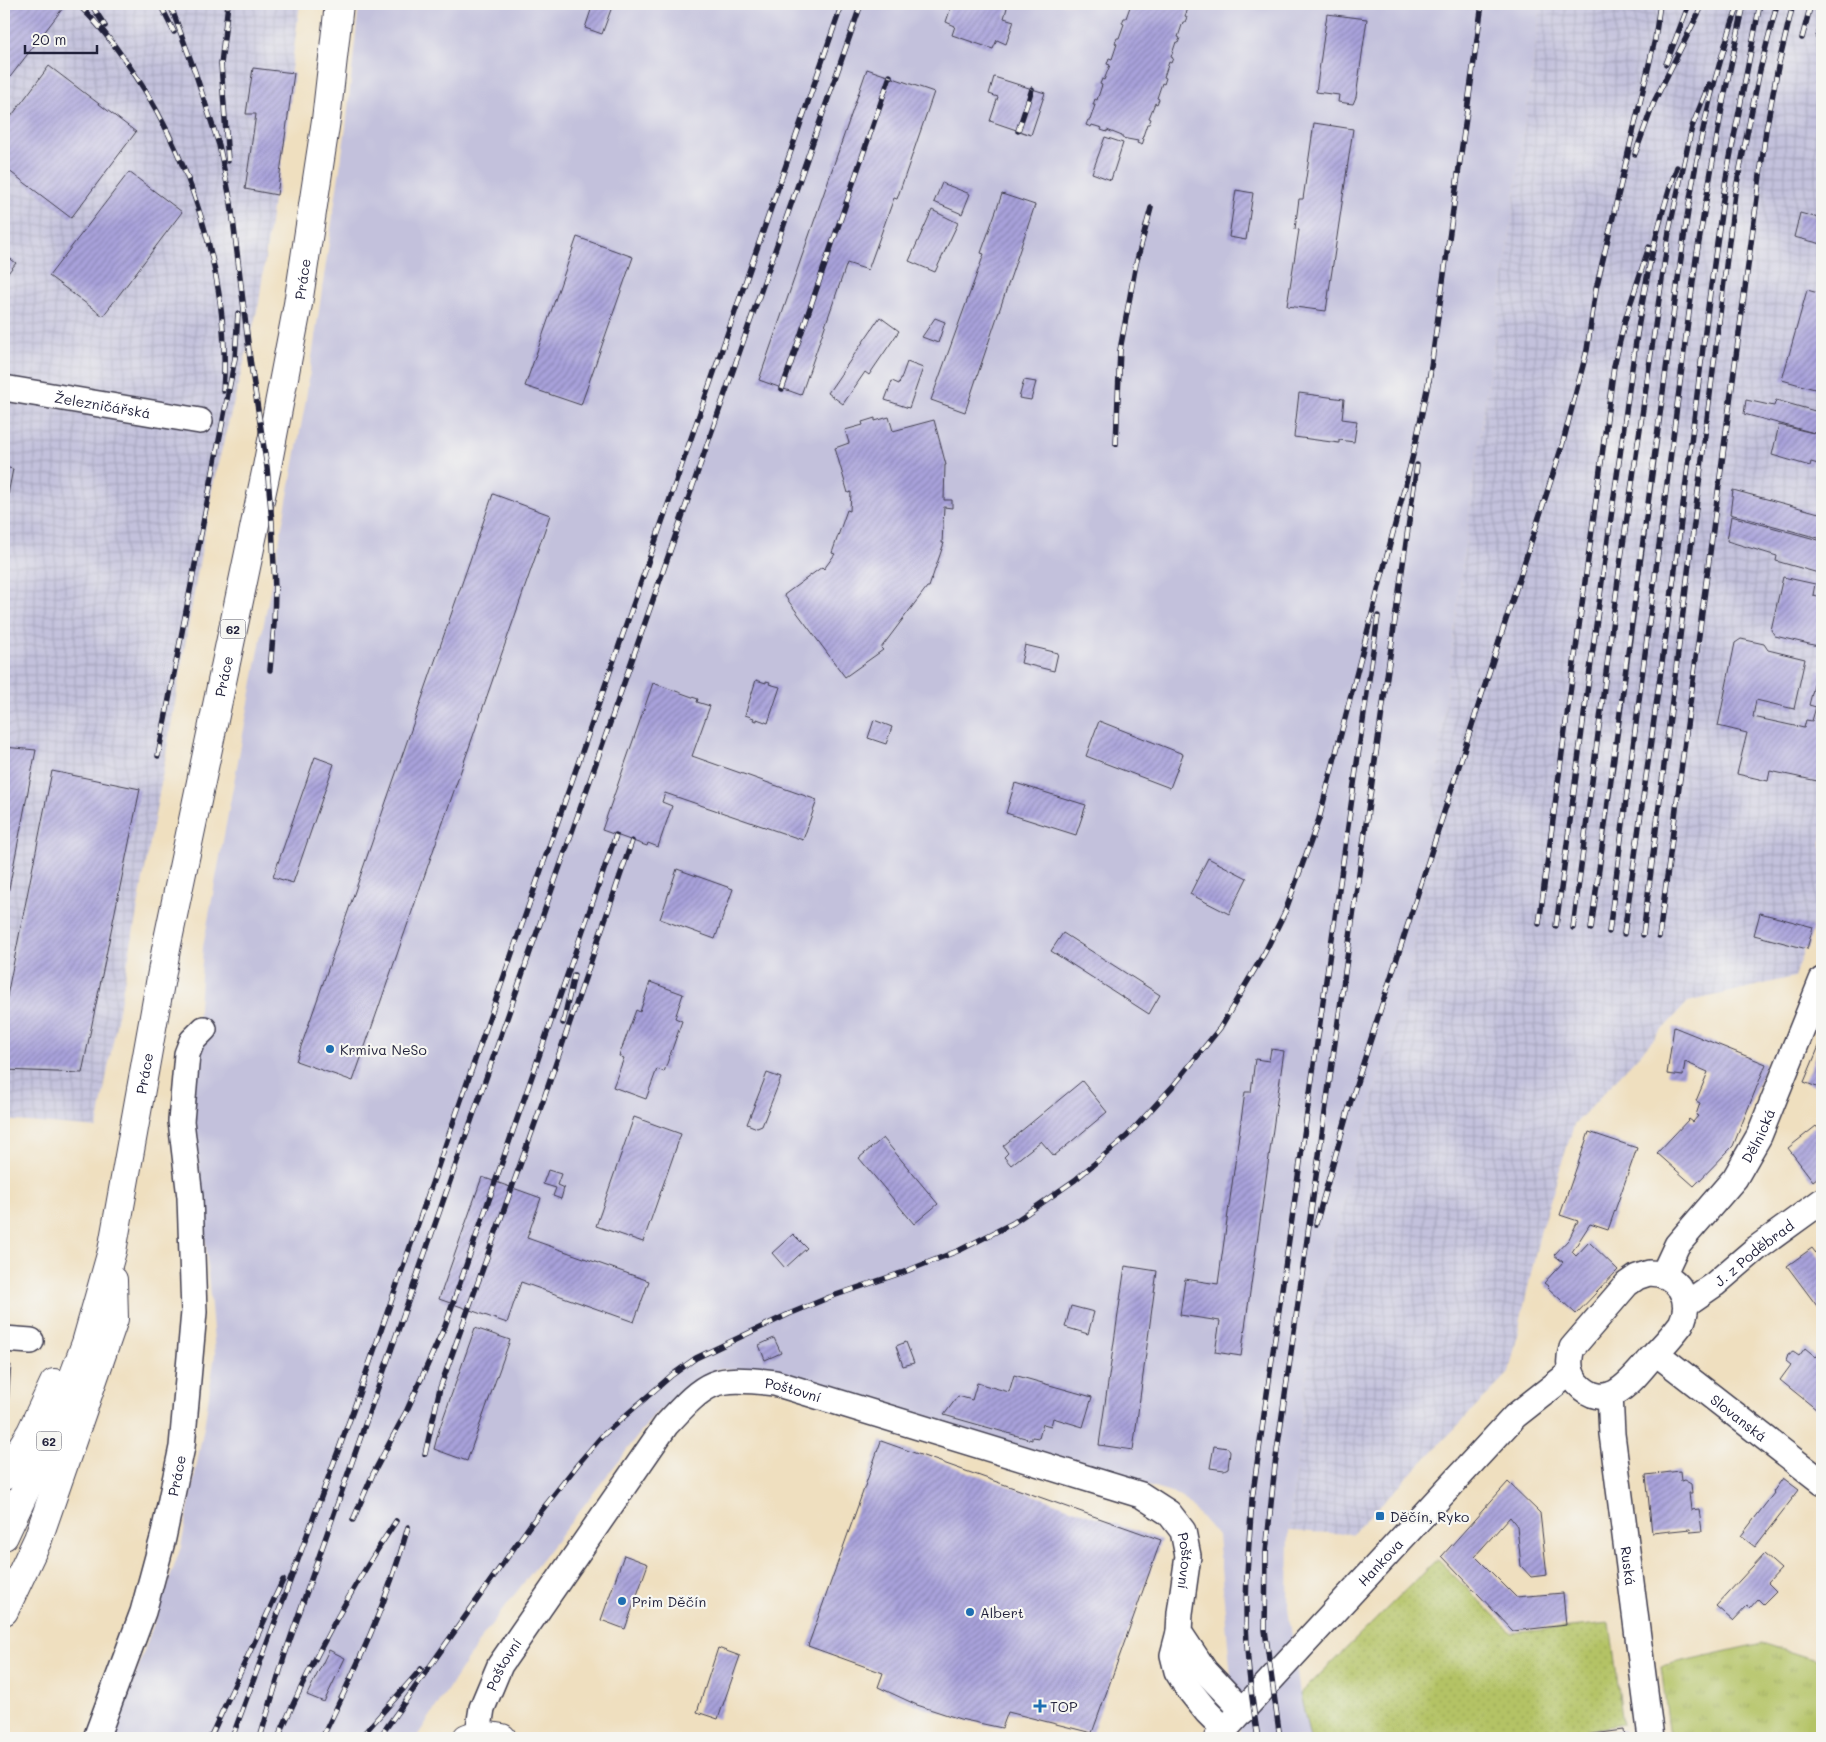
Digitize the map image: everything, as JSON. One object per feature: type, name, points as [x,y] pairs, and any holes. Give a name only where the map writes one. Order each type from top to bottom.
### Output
[{"type":"main road","name":"Práce","points":[[86,1343],[112,1251],[167,944],[267,467],[298,304],[326,120],[339,4]]},
{"type":"main road","points":[[4,1611],[38,1538],[114,1319],[112,1251]]},
{"type":"main road","points":[[4,1476],[31,1432],[59,1372],[86,1343]]},
{"type":"main road","name":"62","points":[[4,1536],[52,1436],[86,1343]]},
{"type":"street","name":"Železničářská","points":[[4,388],[200,421]]},
{"type":"street","name":"Dělnická","points":[[1663,1275],[1677,1245],[1735,1178],[1748,1159],[1822,980]]},
{"type":"street","name":"Práce","points":[[96,1738],[143,1612],[163,1538],[182,1447],[194,1302],[190,1197],[181,1121],[187,1054],[192,1041],[204,1029]]},
{"type":"street","name":"J. z Poděbrad","points":[[1686,1304],[1715,1284],[1757,1248],[1822,1201]]},
{"type":"street","points":[[1656,1273],[1669,1277],[1679,1286],[1686,1304],[1686,1311],[1681,1324],[1626,1387],[1610,1395],[1598,1395],[1586,1391],[1577,1383],[1571,1372],[1569,1360],[1576,1342],[1636,1276],[1656,1273]]},
{"type":"street","points":[[4,1339],[31,1341]]},
{"type":"street","name":"Slovanská","points":[[1656,1353],[1822,1482]]},
{"type":"street","name":"Hankova","points":[[1221,1734],[1515,1416],[1571,1372]]},
{"type":"street","name":"Poštovní","points":[[482,1737],[482,1708],[500,1665],[666,1425],[694,1395],[710,1385],[726,1380],[775,1383],[1141,1495],[1169,1513],[1183,1531],[1188,1556],[1179,1632],[1173,1655],[1177,1671],[1221,1734]]},
{"type":"street","name":"Ruská","points":[[1610,1395],[1612,1434],[1651,1738]]},
{"type":"street","points":[[1179,1632],[1205,1671],[1242,1710]]},
{"type":"shaded area","points":[[4,4],[300,4],[259,303],[213,484],[161,783],[97,1128],[4,1120]]},
{"type":"shaded area","points":[[359,4],[1541,4],[1507,255],[1473,484],[1411,972],[1352,1168],[1311,1336],[1289,1531],[1288,1607],[1300,1694],[1310,1738],[1242,1738],[1231,1676],[1218,1536],[1181,1496],[766,1372],[717,1369],[654,1415],[484,1634],[416,1738],[113,1738],[181,1547],[205,1421],[215,1354],[193,1098],[203,947],[305,405],[346,128]]},
{"type":"shaded area","points":[[1541,4],[1822,4],[1822,898],[1794,977],[1688,1002],[1574,1125],[1541,1229],[1509,1373],[1352,1534],[1289,1531],[1311,1336],[1352,1168],[1411,972],[1473,484],[1507,255]]},
{"type":"green space","points":[[1437,1559],[1512,1633],[1610,1623],[1623,1724],[1543,1738],[1310,1738],[1300,1694]]},
{"type":"green space","points":[[1762,1643],[1822,1662],[1822,1738],[1670,1738],[1661,1666]]},
{"type":"building","points":[[4,4],[66,4],[4,85]]},
{"type":"building","points":[[593,4],[613,4],[602,34],[585,28]]},
{"type":"building","points":[[952,4],[995,4],[1007,8],[1004,18],[1014,21],[1006,44],[997,40],[993,49],[952,35],[955,26],[946,22]]},
{"type":"building","points":[[1131,4],[1190,4],[1185,16],[1187,17],[1185,22],[1183,22],[1178,37],[1180,38],[1178,43],[1176,42],[1171,57],[1173,58],[1171,63],[1169,62],[1164,77],[1166,78],[1164,84],[1162,83],[1157,98],[1159,99],[1157,104],[1155,103],[1149,118],[1151,119],[1149,124],[1147,124],[1142,145],[1137,143],[1138,141],[1122,138],[1122,136],[1107,130],[1107,132],[1101,130],[1102,128],[1086,125],[1088,120],[1090,120],[1095,99],[1097,100],[1102,85],[1100,84],[1102,79],[1104,80],[1110,65],[1107,64],[1109,58],[1112,59],[1117,44],[1115,43],[1117,38],[1119,38],[1124,24],[1122,23]]},
{"type":"building","points":[[1327,14],[1367,19],[1356,97],[1353,104],[1338,102],[1339,95],[1316,92]]},
{"type":"building","points":[[49,66],[136,132],[71,218],[4,167],[4,126]]},
{"type":"building","points":[[253,68],[294,73],[277,195],[245,189],[256,114],[246,114]]},
{"type":"building","points":[[867,69],[934,92],[897,199],[894,198],[868,270],[847,263],[801,395],[759,380]]},
{"type":"building","points":[[994,77],[1045,93],[1031,135],[990,121],[998,97],[989,94]]},
{"type":"building","points":[[1314,123],[1353,129],[1326,311],[1287,306],[1299,230],[1295,229],[1299,199],[1303,199]]},
{"type":"building","points":[[1105,137],[1123,143],[1111,180],[1092,173]]},
{"type":"building","points":[[129,172],[182,212],[103,316],[49,276]]},
{"type":"building","points":[[942,183],[970,194],[962,214],[934,202]]},
{"type":"building","points":[[1236,190],[1253,193],[1246,240],[1229,237]]},
{"type":"building","points":[[1002,194],[1035,205],[965,412],[931,400],[984,254],[981,253]]},
{"type":"building","points":[[932,210],[958,223],[935,272],[909,261]]},
{"type":"building","points":[[1800,213],[1822,219],[1822,244],[1794,237]]},
{"type":"building","points":[[577,237],[633,257],[581,405],[525,386]]},
{"type":"building","points":[[4,254],[16,263],[4,278]]},
{"type":"building","points":[[1807,290],[1822,294],[1822,391],[1782,380]]},
{"type":"building","points":[[880,317],[899,331],[869,375],[865,372],[843,404],[828,393]]},
{"type":"building","points":[[935,318],[945,322],[938,343],[922,337]]},
{"type":"building","points":[[907,362],[923,368],[909,408],[885,400],[892,381],[899,384]]},
{"type":"building","points":[[1024,380],[1036,382],[1031,400],[1019,398]]},
{"type":"building","points":[[1299,393],[1344,399],[1342,419],[1357,421],[1354,442],[1339,440],[1339,443],[1294,437]]},
{"type":"building","points":[[1746,400],[1774,406],[1776,400],[1822,413],[1822,465],[1811,462],[1810,466],[1772,455],[1779,425],[1818,434],[1744,414]]},
{"type":"building","points":[[889,417],[893,431],[934,420],[946,465],[944,500],[952,500],[952,508],[944,507],[942,543],[944,543],[929,587],[927,587],[881,648],[883,650],[845,677],[784,595],[822,567],[824,569],[835,554],[832,553],[847,510],[850,511],[851,492],[848,493],[835,448],[849,443],[845,430],[863,425],[862,422],[875,418],[875,421]]},
{"type":"building","points":[[4,467],[13,469],[5,510],[4,510]]},
{"type":"building","points":[[1733,490],[1819,513],[1822,510],[1822,539],[1730,514]]},
{"type":"building","points":[[493,494],[550,515],[353,1081],[296,1061]]},
{"type":"building","points":[[1731,516],[1822,541],[1822,574],[1776,561],[1777,556],[1727,541]]},
{"type":"building","points":[[1783,577],[1815,584],[1813,595],[1822,597],[1822,647],[1775,636],[1771,630]]},
{"type":"building","points":[[4,601],[7,602],[5,614],[4,614]]},
{"type":"building","points":[[1741,639],[1764,644],[1768,650],[1805,659],[1794,709],[1756,700],[1753,717],[1804,728],[1806,720],[1812,721],[1816,707],[1809,705],[1818,670],[1822,671],[1822,782],[1770,771],[1768,781],[1737,774],[1747,733],[1718,726],[1735,643]]},
{"type":"building","points":[[1025,645],[1058,653],[1054,671],[1021,663]]},
{"type":"building","points":[[756,680],[766,683],[766,681],[770,682],[769,684],[780,687],[768,723],[757,719],[757,721],[753,720],[754,718],[745,715]]},
{"type":"building","points":[[653,683],[698,699],[697,702],[710,706],[692,756],[817,800],[803,840],[665,793],[662,802],[672,806],[658,847],[648,843],[647,846],[602,830]]},
{"type":"building","points":[[874,720],[892,727],[886,744],[868,738]]},
{"type":"building","points":[[1099,721],[1183,754],[1170,788],[1086,756]]},
{"type":"building","points":[[4,747],[36,750],[5,909],[4,909]]},
{"type":"building","points":[[315,757],[334,764],[293,883],[273,877]]},
{"type":"building","points":[[52,771],[140,789],[82,1073],[4,1070],[4,1011]]},
{"type":"building","points":[[1015,783],[1086,805],[1076,835],[1006,813]]},
{"type":"building","points":[[1208,858],[1247,878],[1229,914],[1190,894]]},
{"type":"building","points":[[677,869],[733,889],[715,939],[660,919]]},
{"type":"building","points":[[1760,913],[1813,927],[1807,949],[1754,935]]},
{"type":"building","points":[[1063,933],[1160,995],[1149,1014],[1051,951]]},
{"type":"building","points":[[650,982],[683,994],[675,1018],[682,1021],[664,1072],[657,1069],[646,1099],[613,1087],[624,1058],[619,1056],[636,1010],[640,1012]]},
{"type":"building","points":[[1674,1027],[1766,1064],[1733,1146],[1694,1186],[1657,1153],[1689,1119],[1693,1122],[1698,1116],[1696,1115],[1700,1103],[1696,1101],[1708,1072],[1685,1062],[1683,1076],[1667,1074]]},
{"type":"building","points":[[1822,1039],[1822,1089],[1804,1082]]},
{"type":"building","points":[[1271,1049],[1284,1051],[1241,1356],[1215,1352],[1220,1321],[1180,1315],[1185,1279],[1218,1284],[1245,1092],[1251,1092],[1255,1059],[1269,1061]]},
{"type":"building","points":[[767,1073],[781,1078],[762,1126],[757,1128],[747,1124]]},
{"type":"building","points":[[1082,1081],[1107,1112],[1054,1156],[1041,1141],[1011,1165],[1004,1157],[1008,1153],[1003,1146]]},
{"type":"building","points":[[634,1117],[681,1134],[643,1242],[596,1226]]},
{"type":"building","points":[[1816,1126],[1822,1133],[1822,1174],[1813,1181],[1788,1148]]},
{"type":"building","points":[[1589,1132],[1637,1148],[1608,1230],[1590,1224],[1572,1252],[1576,1256],[1589,1242],[1618,1270],[1576,1314],[1544,1283],[1563,1262],[1554,1255],[1569,1239],[1578,1221],[1560,1215]]},
{"type":"building","points":[[883,1138],[938,1204],[914,1224],[859,1158]]},
{"type":"building","points":[[548,1170],[561,1174],[557,1185],[564,1188],[561,1199],[553,1196],[556,1188],[543,1184]]},
{"type":"building","points":[[482,1177],[541,1198],[527,1238],[649,1281],[634,1322],[521,1282],[507,1323],[439,1299]]},
{"type":"building","points":[[793,1234],[807,1248],[785,1268],[772,1253]]},
{"type":"building","points":[[1812,1248],[1822,1261],[1822,1308],[1820,1310],[1787,1266]]},
{"type":"building","points":[[1125,1266],[1157,1271],[1133,1450],[1099,1445]]},
{"type":"building","points":[[1071,1306],[1094,1312],[1088,1334],[1065,1327]]},
{"type":"building","points":[[475,1328],[510,1340],[467,1461],[434,1449]]},
{"type":"building","points":[[774,1338],[781,1353],[765,1360],[759,1345]]},
{"type":"building","points":[[906,1342],[914,1363],[903,1366],[896,1346]]},
{"type":"building","points":[[1805,1348],[1816,1357],[1820,1353],[1822,1355],[1822,1414],[1780,1380],[1791,1365],[1786,1361],[1788,1355],[1793,1352],[1799,1356]]},
{"type":"building","points":[[4,1364],[11,1365],[8,1406],[4,1405]]},
{"type":"building","points":[[1014,1375],[1092,1397],[1083,1427],[1053,1418],[1051,1426],[1043,1424],[1039,1438],[1032,1437],[1032,1440],[944,1415],[958,1396],[972,1400],[977,1383],[1009,1392]]},
{"type":"building","points":[[881,1441],[1161,1540],[1092,1733],[1008,1712],[1002,1728],[960,1719],[917,1705],[878,1687],[883,1673],[808,1646]]},
{"type":"building","points":[[1214,1446],[1228,1448],[1230,1452],[1228,1468],[1224,1470],[1210,1468]]},
{"type":"building","points":[[1680,1471],[1681,1481],[1684,1480],[1691,1484],[1692,1493],[1689,1493],[1691,1510],[1699,1509],[1702,1531],[1691,1532],[1690,1529],[1652,1533],[1646,1475]]},
{"type":"building","points":[[1783,1478],[1799,1490],[1755,1547],[1741,1536],[1774,1493]]},
{"type":"building","points":[[1508,1482],[1540,1513],[1547,1575],[1531,1577],[1521,1566],[1517,1526],[1510,1517],[1475,1556],[1516,1597],[1563,1593],[1566,1625],[1513,1631],[1442,1556]]},
{"type":"building","points":[[1764,1554],[1781,1569],[1768,1583],[1776,1591],[1763,1604],[1758,1599],[1750,1608],[1747,1606],[1733,1621],[1716,1606]]},
{"type":"building","points":[[624,1555],[648,1564],[625,1629],[601,1620]]},
{"type":"building","points":[[718,1648],[740,1656],[718,1719],[697,1712]]},
{"type":"building","points":[[329,1650],[345,1658],[324,1702],[307,1695]]},
{"type":"building","points":[[1624,1730],[1625,1738],[1578,1738],[1578,1736]]},
{"type":"railway","points":[[78,4],[112,42],[146,92],[167,131],[185,172],[201,216],[220,304],[224,348],[223,391]]},
{"type":"railway","points":[[91,4],[105,26]]},
{"type":"railway","points":[[160,4],[174,32]]},
{"type":"railway","points":[[170,4],[219,145],[231,203],[250,359],[267,467],[272,522],[275,589],[270,670]]},
{"type":"railway","points":[[228,4],[221,64],[228,161]]},
{"type":"railway","points":[[232,1738],[354,1408],[842,4]]},
{"type":"railway","points":[[260,1738],[285,1654],[861,4]]},
{"type":"railway","points":[[1429,381],[1482,4]]},
{"type":"railway","points":[[1316,1224],[1350,1104],[1562,446],[1587,350],[1596,289],[1655,39],[1660,4]]},
{"type":"railway","points":[[1666,64],[1689,4]]},
{"type":"railway","points":[[1635,154],[1654,102],[1703,4]]},
{"type":"railway","points":[[1591,929],[1690,195],[1710,99],[1723,51],[1739,4]]},
{"type":"railway","points":[[1624,934],[1674,577],[1726,178],[1760,4]]},
{"type":"railway","points":[[1643,935],[1735,193],[1760,70],[1777,4]]},
{"type":"railway","points":[[1659,937],[1766,130],[1793,4]]},
{"type":"railway","points":[[1802,38],[1811,4]]},
{"type":"railway","points":[[1609,932],[1696,259],[1723,102],[1743,9]]},
{"type":"railway","points":[[1818,37],[1822,23]]},
{"type":"railway","points":[[782,389],[890,76]]},
{"type":"railway","points":[[1573,928],[1619,572],[1669,231],[1692,127],[1709,84]]},
{"type":"railway","points":[[1018,131],[1032,89]]},
{"type":"railway","points":[[1556,926],[1602,578],[1640,313],[1665,203],[1677,167]]},
{"type":"railway","points":[[1116,444],[1120,350],[1136,264],[1151,208]]},
{"type":"railway","points":[[1539,924],[1614,366],[1625,320],[1649,247]]},
{"type":"railway","points":[[158,756],[235,358],[238,313]]},
{"type":"railway","points":[[379,1738],[531,1524],[578,1464],[602,1436],[672,1375],[696,1358],[789,1314],[830,1297],[904,1272],[960,1250],[1013,1223],[1075,1180],[1127,1136],[1174,1085],[1220,1028],[1265,952],[1285,912],[1319,819],[1413,455],[1430,375]]},
{"type":"railway","points":[[1280,1738],[1265,1630],[1266,1552],[1275,1465],[1417,465]]},
{"type":"railway","points":[[1258,1738],[1250,1679],[1246,1626],[1247,1571],[1252,1499],[1378,616]]},
{"type":"railway","points":[[353,1520],[373,1474],[407,1410],[445,1326],[616,835]]},
{"type":"railway","points":[[425,1454],[440,1388],[543,1101],[632,841]]},
{"type":"railway","points":[[563,1023],[574,975]]},
{"type":"railway","points":[[278,1738],[332,1627],[396,1521]]},
{"type":"railway","points":[[322,1738],[381,1608],[408,1527]]},
{"type":"railway","points":[[210,1738],[283,1580]]},
{"type":"railway","points":[[360,1738],[421,1669]]},
{"type":"place","name":"Krmiva NeSo","points":[[330,1049]]},
{"type":"place","name":"Děčín, Ryko","points":[[1380,1516]]},
{"type":"place","name":"Prim Děčín","points":[[622,1601]]},
{"type":"place","name":"Albert","points":[[970,1612]]},
{"type":"place","name":"TOP","points":[[1040,1706]]}]
